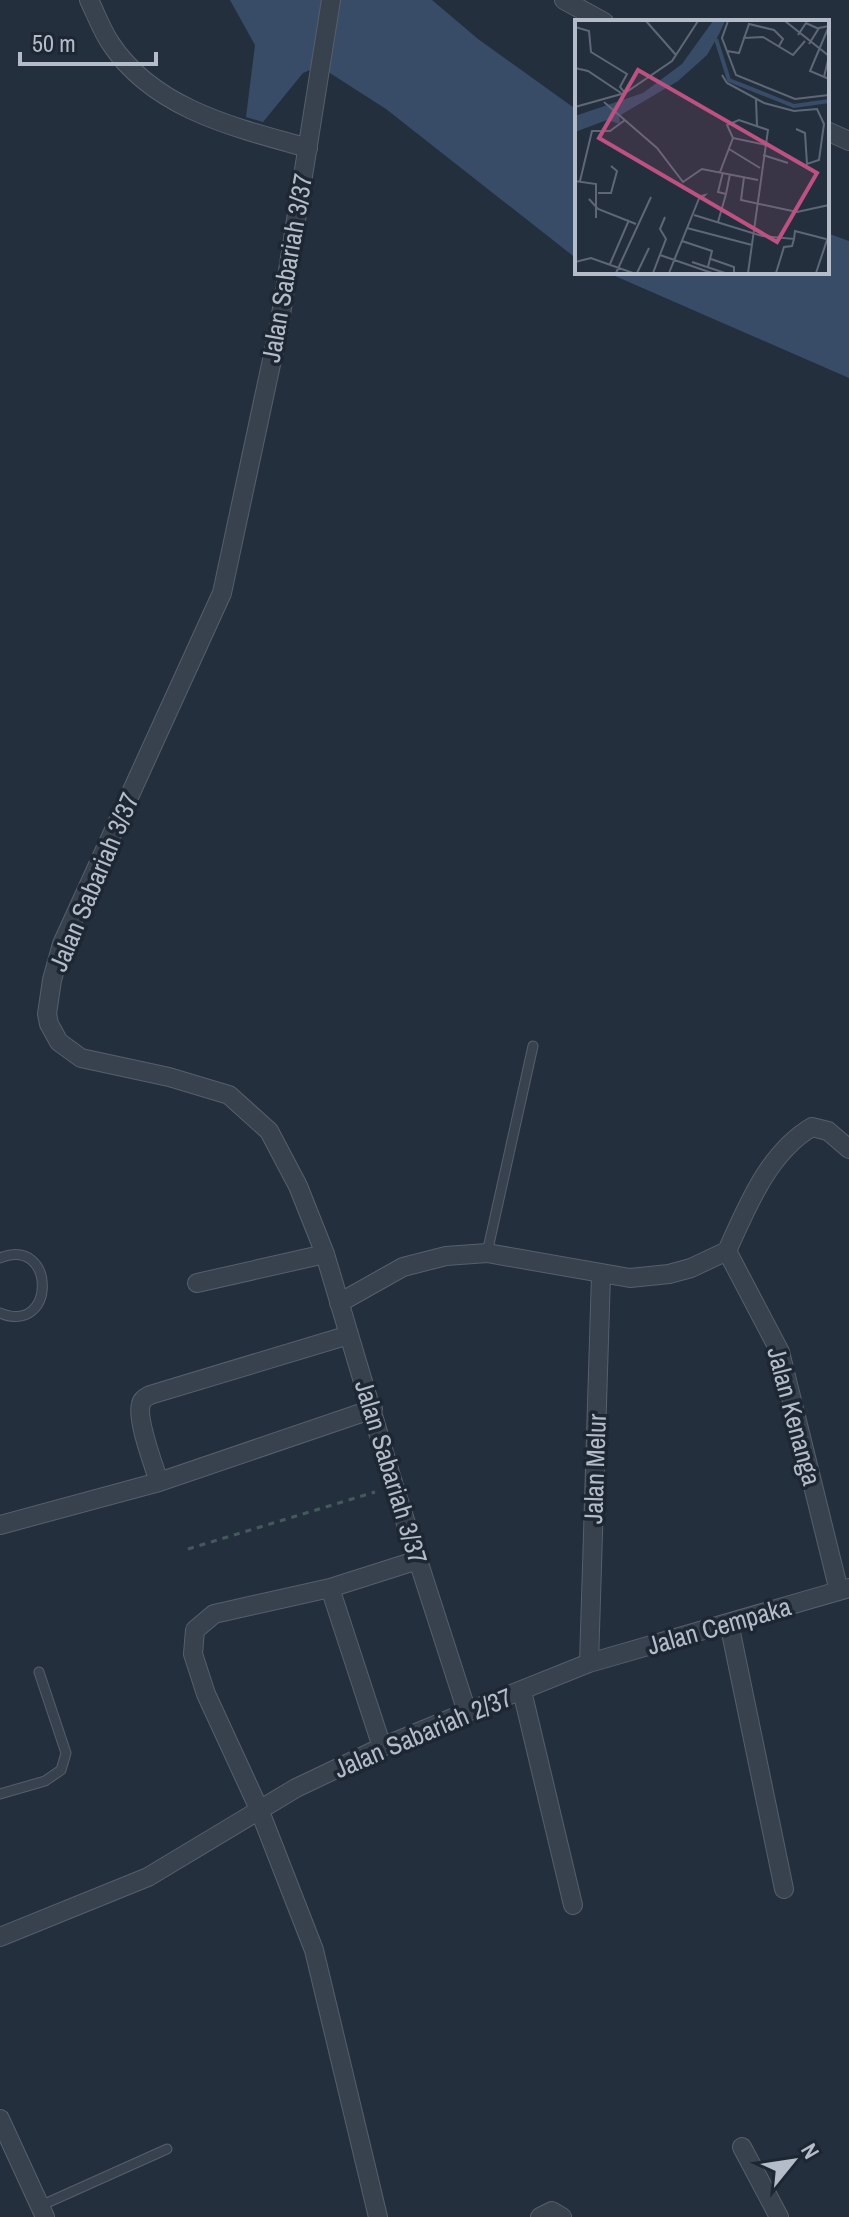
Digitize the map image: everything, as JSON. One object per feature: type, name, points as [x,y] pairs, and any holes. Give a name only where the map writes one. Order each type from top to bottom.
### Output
[{"type":"street","points":[[89,0],[110,43],[130,68],[162,94],[194,112],[231,126],[308,148]]},
{"type":"street","name":"Jalan Sabariah 3/37","points":[[331,0],[319,91],[279,327],[222,593],[62,944],[47,1014],[59,1042],[81,1058],[169,1077],[229,1095],[269,1131],[298,1186],[325,1254],[394,1486],[467,1712]]},
{"type":"street","points":[[565,0],[600,20]]},
{"type":"street","points":[[829,132],[849,141]]},
{"type":"street","points":[[339,1303],[403,1267],[446,1256],[487,1253],[630,1278],[691,1268],[727,1251],[755,1189],[801,1134],[812,1127],[828,1131],[849,1149]]},
{"type":"street","name":"Jalan Kenanga","points":[[727,1251],[780,1352],[844,1589]]},
{"type":"street","points":[[197,1283],[325,1254]]},
{"type":"street","name":"Jalan Melur","points":[[589,1663],[601,1275]]},
{"type":"street","points":[[159,1482],[139,1408],[142,1400],[349,1335]]},
{"type":"street","points":[[0,1525],[159,1482],[373,1409]]},
{"type":"street","points":[[378,2217],[314,1950],[259,1809],[206,1694],[193,1654],[195,1630],[214,1614],[330,1588],[418,1560]]},
{"type":"street","points":[[330,1588],[382,1747]]},
{"type":"street","name":"Jalan Cempaka","points":[[589,1663],[844,1589]]},
{"type":"street","points":[[729,1623],[784,1889]]},
{"type":"street","name":"Jalan Sabariah 2/37","points":[[0,1937],[148,1877],[296,1788],[382,1747],[589,1663]]},
{"type":"street","points":[[522,1691],[573,1905]]},
{"type":"street","points":[[0,2119],[43,2212]]},
{"type":"street","points":[[742,2147],[779,2217]]},
{"type":"street","points":[[540,2217],[552,2211],[562,2217]]},
{"type":"lane","points":[[487,1253],[533,1046]]},
{"type":"lane","points":[[0,1258],[8,1254],[20,1255],[33,1262],[43,1275],[44,1288],[41,1300],[34,1309],[21,1316],[0,1313]]},
{"type":"lane","points":[[0,1794],[45,1781],[61,1770],[66,1753],[39,1672]]},
{"type":"lane","points":[[43,2212],[167,2149]]},
{"type":"path","points":[[188,1549],[394,1486]]},
{"type":"water","points":[[230,0],[432,0],[478,39],[575,109],[575,257],[386,109],[319,66],[303,73],[263,122],[246,117],[255,45]]},
{"type":"water","points":[[829,234],[849,241],[849,378],[611,274],[829,274]]}]
